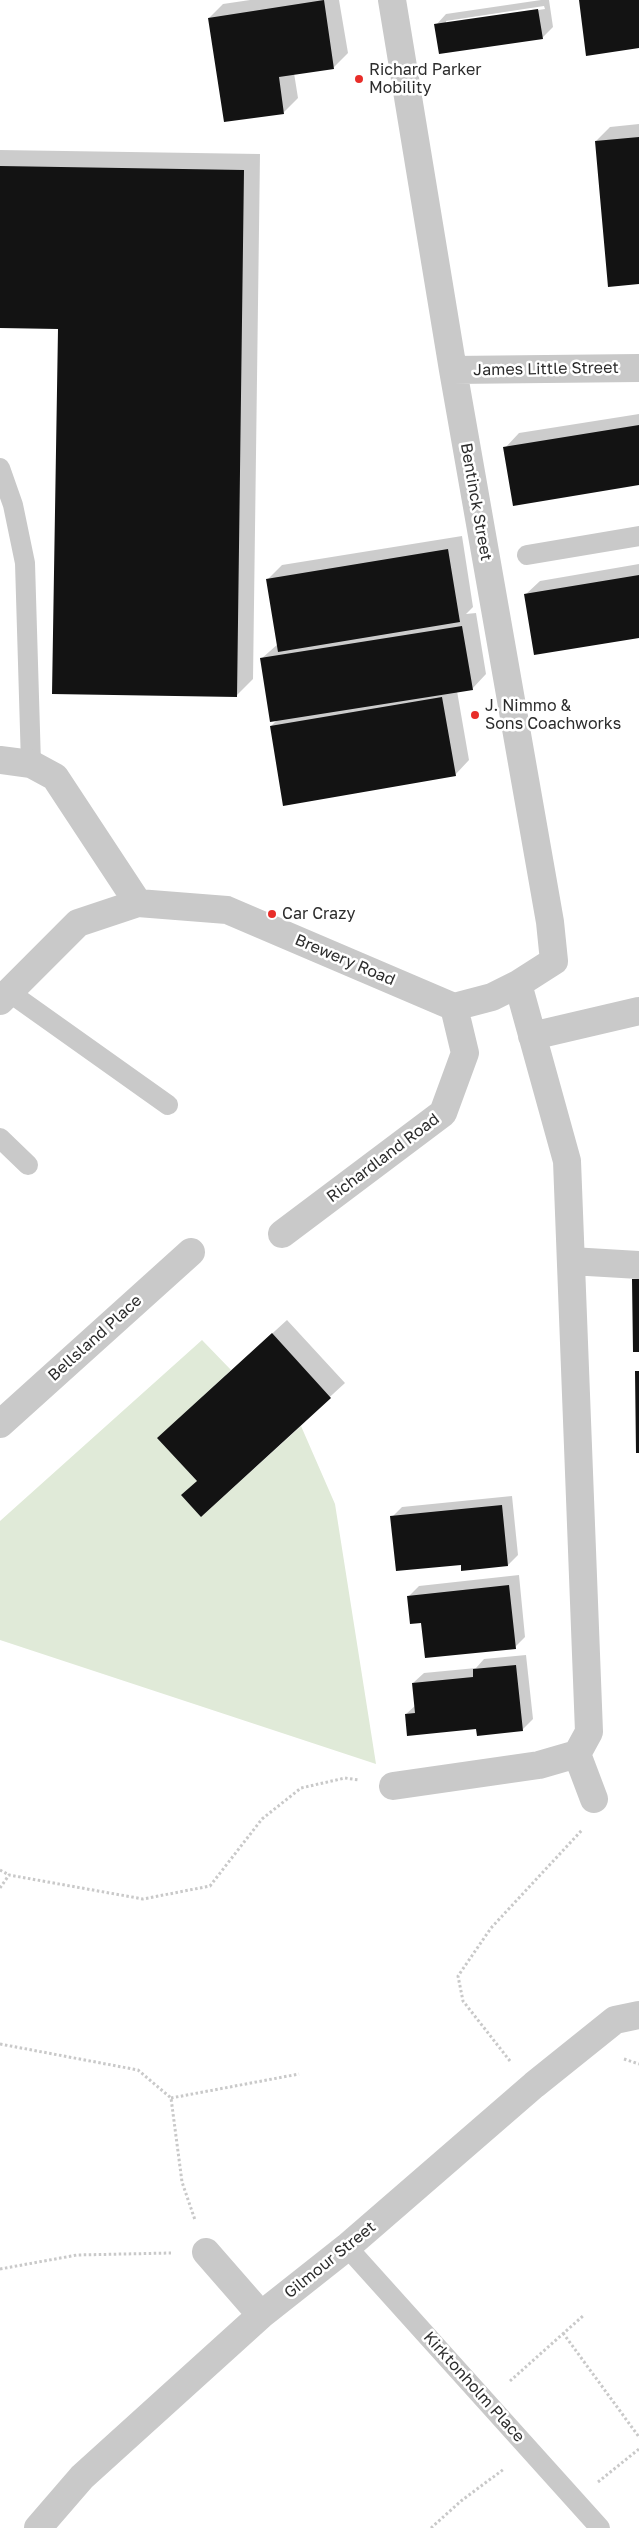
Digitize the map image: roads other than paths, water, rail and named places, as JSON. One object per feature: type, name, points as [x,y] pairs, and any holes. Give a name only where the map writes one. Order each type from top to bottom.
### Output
[{"type":"street","name":"Bentinck Street","points":[[392,0],[453,370],[550,922],[554,961],[518,984]]},
{"type":"street","name":"James Little Street","points":[[453,370],[639,368]]},
{"type":"street","points":[[0,760],[31,764],[55,776],[138,903],[78,923],[5,997]]},
{"type":"street","name":"Brewery Road","points":[[138,903],[227,910],[454,1007]]},
{"type":"street","points":[[394,1786],[539,1764],[577,1754],[589,1732],[567,1161],[518,984],[492,997],[454,1007]]},
{"type":"street","name":"Richardland Road","points":[[282,1234],[443,1114],[465,1053],[454,1007]]},
{"type":"street","points":[[532,1036],[639,1011]]},
{"type":"street","name":"Bellsland Place","points":[[0,1424],[191,1252]]},
{"type":"street","points":[[571,1261],[639,1266]]},
{"type":"street","points":[[577,1754],[594,1799]]},
{"type":"street","name":"Gilmour Street","points":[[38,2528],[82,2477],[261,2315],[347,2247],[534,2085],[615,2020],[639,2015]]},
{"type":"street","points":[[206,2252],[261,2315]]},
{"type":"lane","points":[[0,468],[13,505],[25,564],[31,764]]},
{"type":"lane","points":[[527,555],[639,536]]},
{"type":"lane","points":[[5,997],[168,1105]]},
{"type":"lane","points":[[0,1138],[28,1165]]},
{"type":"lane","name":"Kirktonholm Place","points":[[347,2247],[600,2528]]},
{"type":"place","name":"Richard Parker Mobility","points":[[359,79]]},
{"type":"place","name":"J. Nimmo & Sons Coachworks","points":[[475,715]]},
{"type":"place","name":"Car Crazy","points":[[272,914]]}]
